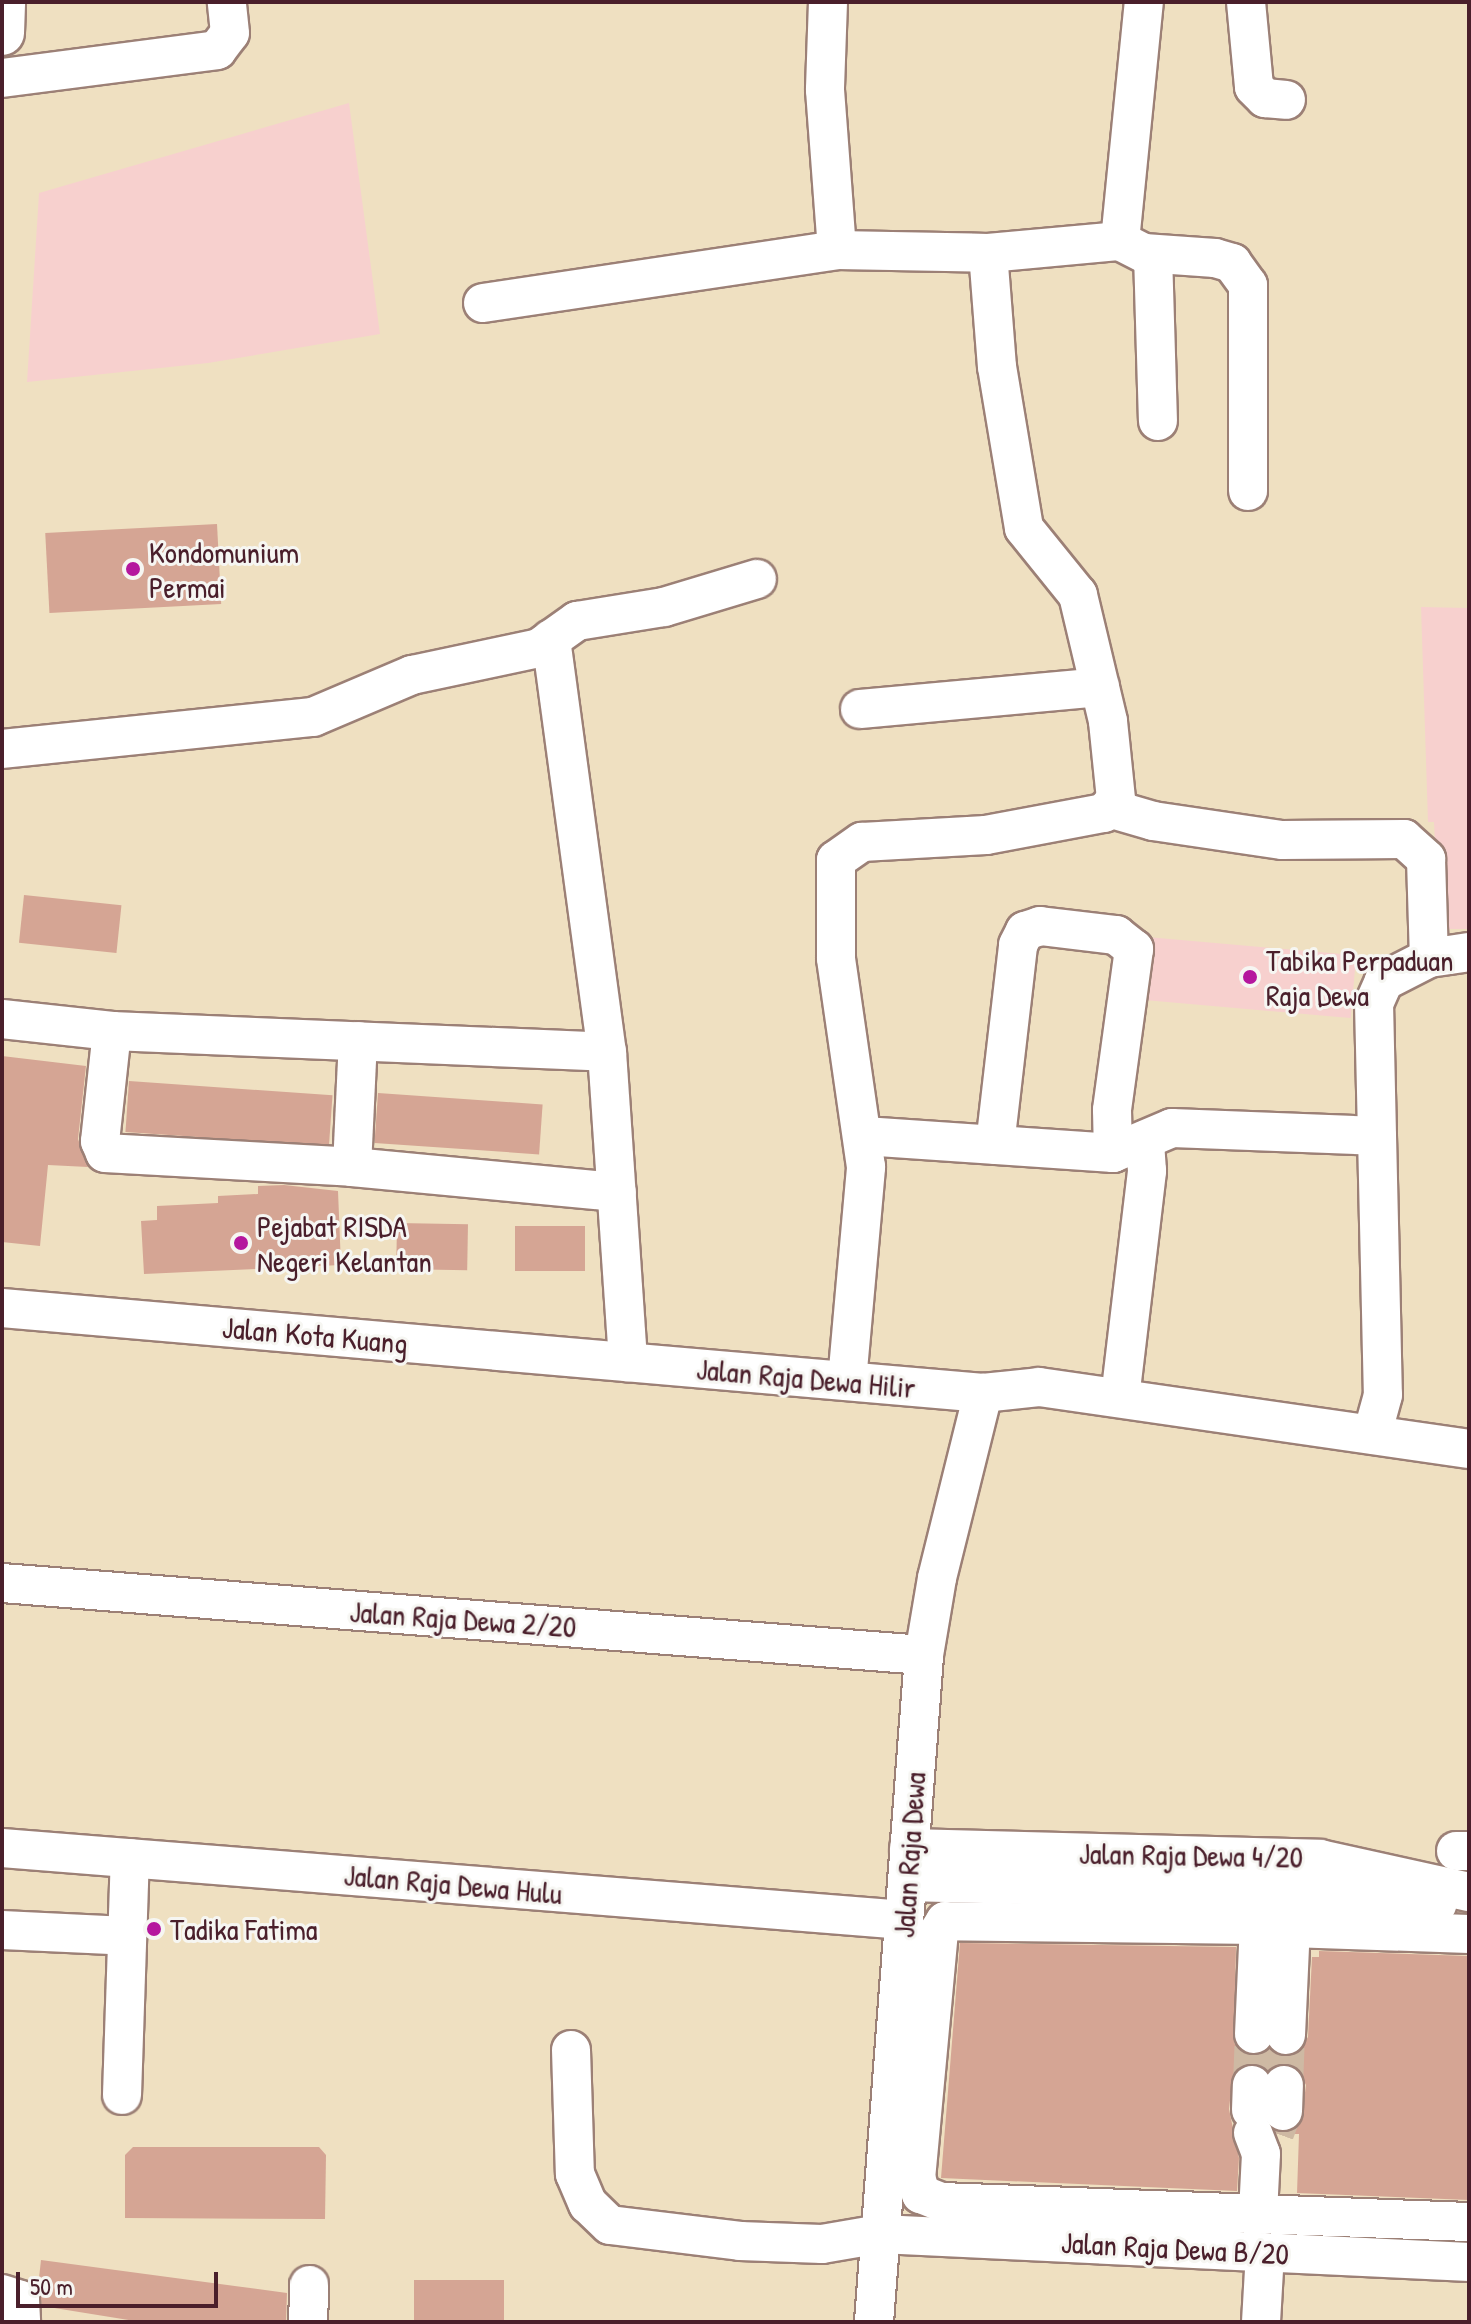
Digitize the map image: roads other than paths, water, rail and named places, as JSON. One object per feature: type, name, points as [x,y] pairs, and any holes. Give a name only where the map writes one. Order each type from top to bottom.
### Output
[{"type":"main road","points":[[2,33],[3,2]]},
{"type":"street","points":[[2,78],[206,53],[225,42],[230,33],[227,2]]},
{"type":"street","points":[[828,2],[825,90],[837,250]]},
{"type":"street","points":[[1144,2],[1137,248],[1158,421]]},
{"type":"street","points":[[1246,2],[1254,87],[1265,98],[1286,100]]},
{"type":"street","points":[[483,303],[837,250],[988,253],[1137,248],[1224,261],[1248,285],[1248,491]]},
{"type":"street","points":[[988,253],[997,367],[1024,528],[1038,551],[1073,582],[1100,687],[1117,788],[1112,809]]},
{"type":"street","points":[[2,749],[313,717],[412,675],[524,654],[577,621],[664,607],[757,579]]},
{"type":"street","points":[[551,639],[607,1052],[628,1362]]},
{"type":"street","points":[[860,709],[1100,687]]},
{"type":"street","points":[[847,1381],[865,1199],[864,1136],[836,958],[833,870],[841,852],[878,839],[977,836],[1112,809],[1162,823],[1282,840],[1404,839],[1426,859],[1429,958]]},
{"type":"street","points":[[995,1145],[1020,937],[1040,926],[1116,935],[1134,949],[1112,1110],[1129,1147],[1147,1171],[1120,1398]]},
{"type":"street","points":[[1372,1435],[1383,1395],[1376,990],[1429,958],[1469,952]]},
{"type":"street","points":[[2,1019],[112,1031],[607,1052]]},
{"type":"street","points":[[112,1031],[100,1141],[105,1153],[352,1167],[617,1192]]},
{"type":"street","points":[[352,1167],[358,1041]]},
{"type":"street","points":[[864,1136],[995,1145],[1129,1147],[1158,1131],[1187,1127],[1377,1136]]},
{"type":"street","name":"Jalan Kota Kuang","points":[[2,1308],[628,1362]]},
{"type":"street","name":"Jalan Raja Dewa Hilir","points":[[628,1362],[983,1393],[1039,1387],[1469,1449]]},
{"type":"street","name":"Jalan Raja Dewa","points":[[874,2322],[924,1655],[937,1578],[983,1393]]},
{"type":"street","name":"Jalan Raja Dewa 2/20","points":[[2,1583],[924,1655]]},
{"type":"street","name":"Jalan Raja Dewa Hulu","points":[[2,1848],[904,1920]]},
{"type":"street","points":[[122,2095],[130,1858]]},
{"type":"street","name":"Jalan Raja Dewa 4/20","points":[[1276,1892],[1334,1861],[1469,1892]]},
{"type":"street","name":"Jalan Raja Dewa 4/20","points":[[908,1865],[1385,1903],[1469,1901]]},
{"type":"street","points":[[1270,2034],[1276,1892]]},
{"type":"street","points":[[1469,1934],[1276,1892],[945,1921],[939,1931],[916,2177],[921,2194],[941,2202],[1469,2222]]},
{"type":"street","points":[[2,1930],[127,1936]]},
{"type":"street","name":"Jalan Raja Dewa B/20","points":[[571,2050],[575,2174],[588,2204],[610,2225],[646,2234],[822,2244],[880,2234],[1469,2262]]},
{"type":"street","points":[[1258,2214],[1266,2116]]},
{"type":"street","points":[[1261,2322],[1265,2252]]},
{"type":"street","points":[[2,2294],[20,2300],[21,2322]]},
{"type":"tunnel","points":[[1252,2085],[1254,2034]]},
{"type":"tunnel","points":[[1284,2085],[1286,2035]]},
{"type":"tunnel","points":[[1275,2133],[1283,2111]]},
{"type":"place","name":"Kondomunium Permai","points":[[133,569]]},
{"type":"place","name":"Tabika Perpaduan Raja Dewa","points":[[1250,977]]},
{"type":"place","name":"Pejabat RISDA Negeri Kelantan","points":[[241,1243]]},
{"type":"place","name":"Tadika Fatima","points":[[154,1929]]}]
